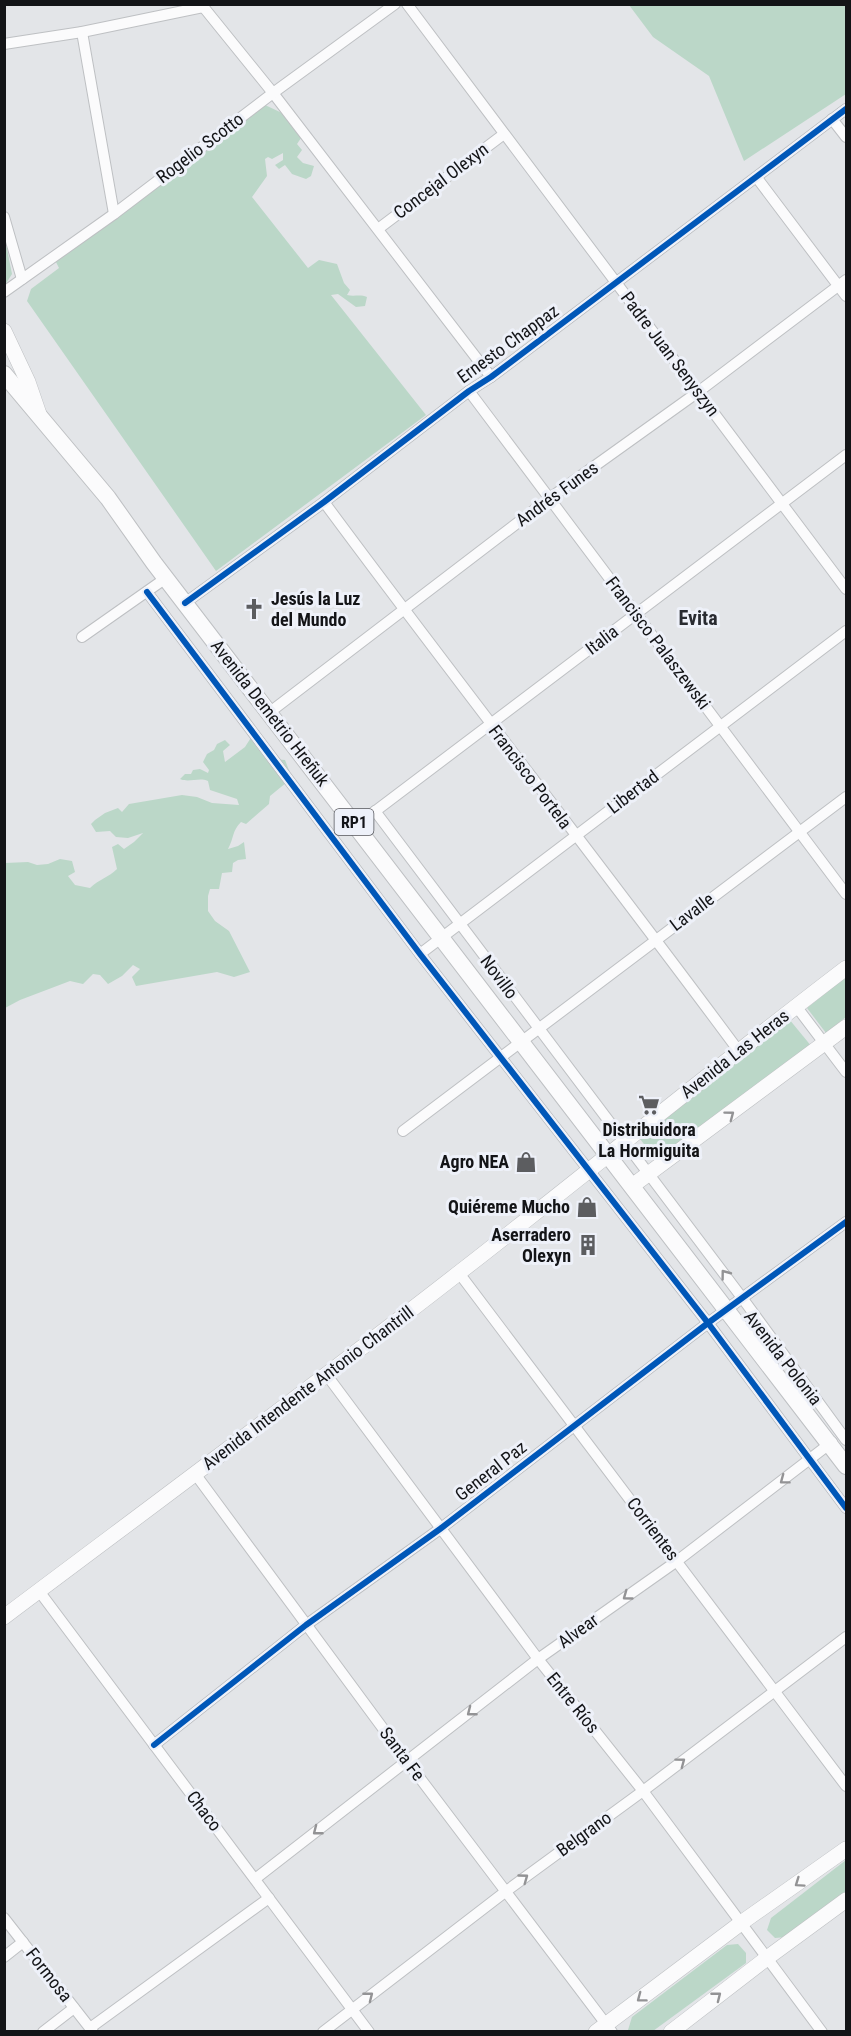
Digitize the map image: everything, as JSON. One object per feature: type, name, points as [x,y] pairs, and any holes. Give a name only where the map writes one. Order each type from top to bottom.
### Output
[{"type":"main road","name":"RP1","points":[[4,331],[28,382],[40,415]]},
{"type":"main road","name":"Avenida Demetrio Hreñuk","points":[[4,374],[108,498],[166,578],[608,1156]]},
{"type":"main road","name":"Avenida Las Heras","points":[[608,1156],[738,1050],[846,968]]},
{"type":"main road","points":[[632,1186],[846,1027]]},
{"type":"main road","name":"Avenida Intendente Antonio Chantrill","points":[[4,1617],[196,1474],[608,1156]]},
{"type":"main road","name":"Avenida Polonia","points":[[608,1156],[727,1310],[841,1437],[846,1466]]},
{"type":"main road","points":[[605,2029],[741,1923],[846,1849]]},
{"type":"main road","points":[[671,2031],[846,1900]]},
{"type":"street","name":"Rogelio Scotto","points":[[4,292],[114,214],[395,4]]},
{"type":"street","name":"Padre Juan Senyszyn","points":[[407,4],[846,589]]},
{"type":"street","points":[[4,44],[82,32],[202,6],[273,93],[491,377]]},
{"type":"street","points":[[82,32],[114,214]]},
{"type":"street","name":"Ernesto Chappaz","points":[[185,603],[758,178],[846,108]]},
{"type":"street","points":[[832,119],[846,137]]},
{"type":"street","name":"Concejal Olexyn","points":[[378,229],[504,134]]},
{"type":"street","points":[[758,178],[842,283],[846,296]]},
{"type":"street","points":[[4,217],[22,279]]},
{"type":"street","name":"Andrés Funes","points":[[270,712],[550,498],[699,392],[842,283]]},
{"type":"street","name":"Francisco Palaszewski","points":[[469,391],[846,894]]},
{"type":"street","name":"Italia","points":[[357,825],[846,455]]},
{"type":"street","name":"Francisco Portela","points":[[324,502],[738,1050]]},
{"type":"street","points":[[82,637],[166,578]]},
{"type":"street","points":[[147,592],[420,954],[708,1323],[846,1508]]},
{"type":"street","name":"Libertad","points":[[420,954],[846,631]]},
{"type":"street","name":"Lavalle","points":[[403,1131],[846,797]]},
{"type":"street","name":"Novillo","points":[[375,811],[624,1142]]},
{"type":"street","points":[[796,1006],[846,1072]]},
{"type":"street","name":"Avenida Polonia","points":[[624,1142],[743,1299],[841,1437]]},
{"type":"street","name":"General Paz","points":[[154,1745],[306,1625],[440,1529],[708,1323],[846,1222]]},
{"type":"street","name":"Corrientes","points":[[459,1272],[846,1786]]},
{"type":"street","name":"Entre Ríos","points":[[326,1374],[538,1659],[643,1791],[822,2031]]},
{"type":"street","name":"Alvear","points":[[255,1879],[538,1659],[841,1437]]},
{"type":"street","name":"Santa Fe","points":[[196,1474],[605,2029]]},
{"type":"street","name":"Chaco","points":[[39,1590],[369,2031]]},
{"type":"street","name":"Belgrano","points":[[323,2031],[505,1892],[776,1692],[846,1637]]},
{"type":"street","points":[[91,2030],[269,1898]]},
{"type":"street","name":"Formosa","points":[[4,1918],[91,2030]]},
{"type":"street","points":[[4,1957],[23,1942]]},
{"type":"street","points":[[43,2031],[74,2008]]},
{"type":"green space","points":[[629,5],[846,5],[846,94],[744,161],[709,76],[653,37]]},
{"type":"green space","points":[[265,105],[282,113],[301,138],[297,144],[302,150],[297,157],[303,163],[314,166],[311,176],[306,179],[292,174],[285,165],[279,169],[275,165],[283,160],[283,153],[272,159],[268,157],[265,159],[267,176],[252,197],[308,268],[319,260],[337,264],[344,283],[350,290],[347,295],[367,297],[365,306],[356,307],[338,294],[331,295],[426,415],[216,571],[27,301],[31,289],[59,268],[56,262]]},
{"type":"green space","points":[[5,239],[12,274],[4,285]]},
{"type":"green space","points":[[252,736],[273,759],[285,760],[292,778],[270,796],[269,804],[246,824],[241,822],[238,825],[228,849],[244,842],[246,859],[233,863],[232,872],[222,873],[219,889],[210,889],[208,896],[208,911],[215,921],[229,931],[250,972],[234,977],[217,972],[136,986],[132,977],[140,969],[133,965],[122,976],[108,984],[100,975],[93,974],[83,984],[70,981],[5,1008],[5,863],[28,862],[37,865],[48,864],[60,859],[72,861],[75,872],[68,876],[75,885],[90,888],[117,869],[112,847],[118,844],[124,849],[143,833],[128,838],[116,837],[110,831],[96,832],[91,824],[95,820],[118,808],[122,812],[129,804],[182,795],[197,797],[212,803],[239,805],[237,799],[210,790],[208,781],[180,779],[185,774],[191,774],[193,770],[200,769],[208,773],[209,770],[203,762],[217,744],[225,740],[230,745],[223,751],[225,762],[245,747]]},
{"type":"green space","points":[[846,977],[846,1017],[826,1033],[807,1008]]},
{"type":"green space","points":[[789,1019],[812,1047],[657,1162],[638,1136]]},
{"type":"green space","points":[[846,1860],[846,1892],[786,1937],[775,1938],[767,1930],[771,1918]]},
{"type":"green space","points":[[738,1944],[746,1953],[746,1963],[653,2031],[628,2030],[632,2017],[727,1945]]},
{"type":"cycle path","points":[[185,603],[324,502],[846,109]]},
{"type":"cycle path","points":[[147,592],[420,954],[708,1323],[846,1508]]},
{"type":"cycle path","points":[[154,1745],[306,1625],[440,1529],[708,1323],[846,1222]]},
{"type":"place","name":"Jesús la Luz del Mundo","points":[[254,609]]},
{"type":"place","name":"Distribuidora La Hormiguita","points":[[649,1105]]},
{"type":"place","name":"Agro NEA","points":[[526,1162]]},
{"type":"place","name":"Quiéreme Mucho","points":[[587,1207]]},
{"type":"place","name":"Aserradero Olexyn","points":[[588,1245]]},
{"type":"district","name":"Evita","points":[[698,618]]}]
